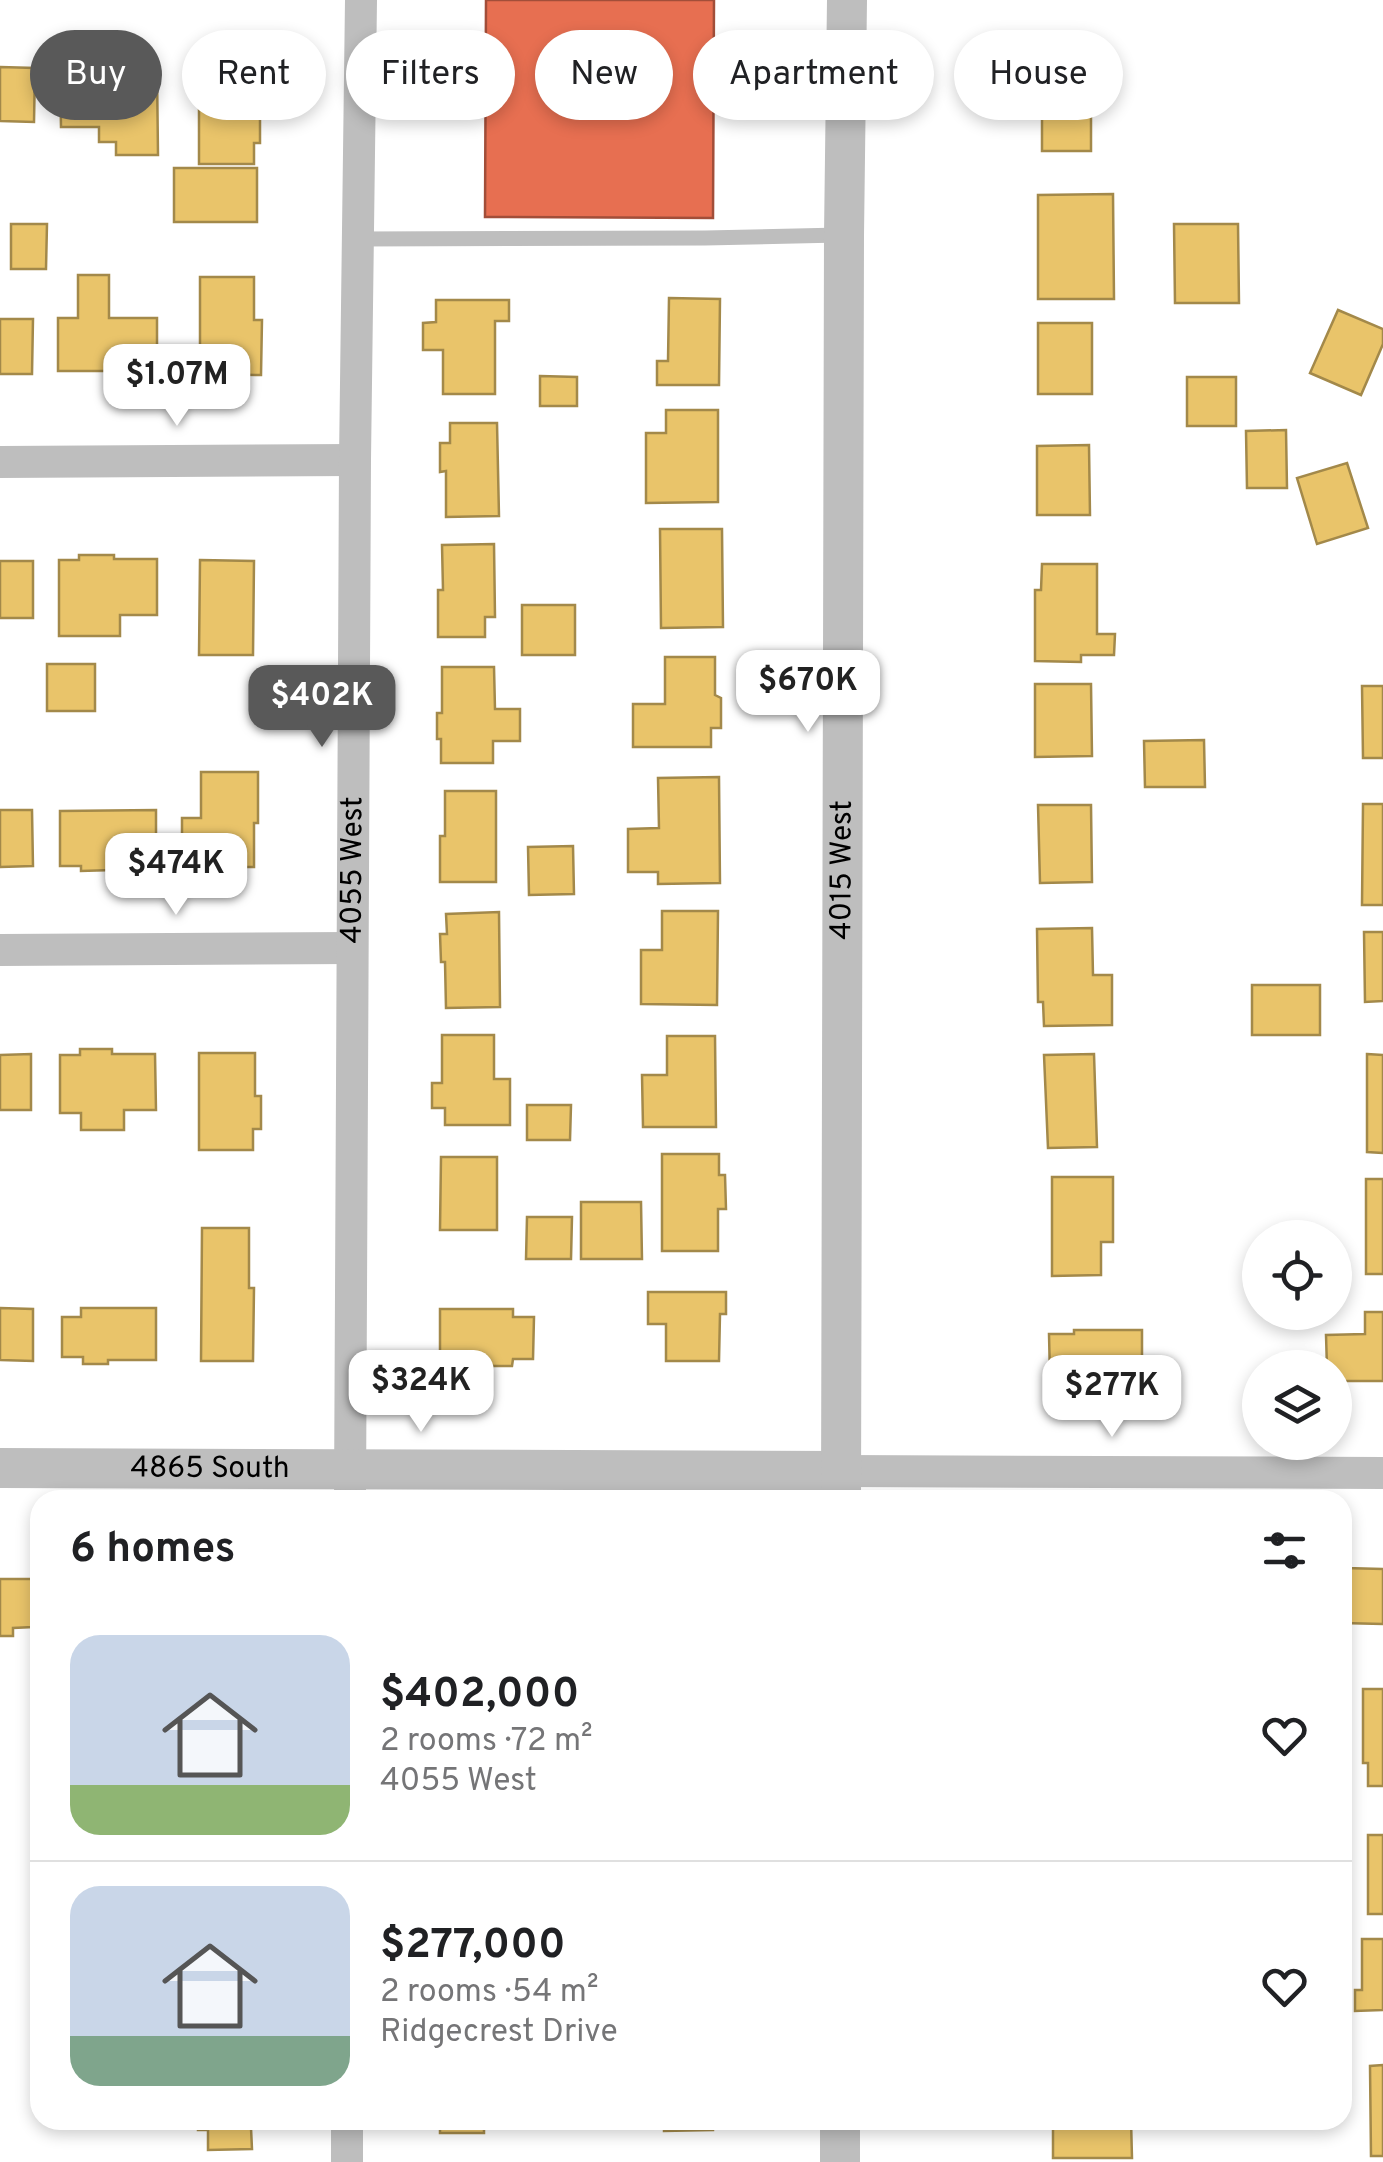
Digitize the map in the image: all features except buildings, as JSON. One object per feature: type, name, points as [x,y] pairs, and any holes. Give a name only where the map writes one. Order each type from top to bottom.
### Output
[{"type":"street","name":"4055 West","points":[[351,1485],[361,0]]},
{"type":"street","name":"4015 West","points":[[841,1486],[847,0]]},
{"type":"street","points":[[0,462],[355,460]]},
{"type":"street","points":[[0,950],[352,948]]},
{"type":"street","name":"4865 South","points":[[0,1468],[351,1485],[841,1486]]},
{"type":"street","points":[[841,1486],[1383,1473]]},
{"type":"street","points":[[347,2130],[347,2162]]},
{"type":"street","points":[[840,2130],[840,2162]]},
{"type":"lane","points":[[358,239],[844,234]]}]
